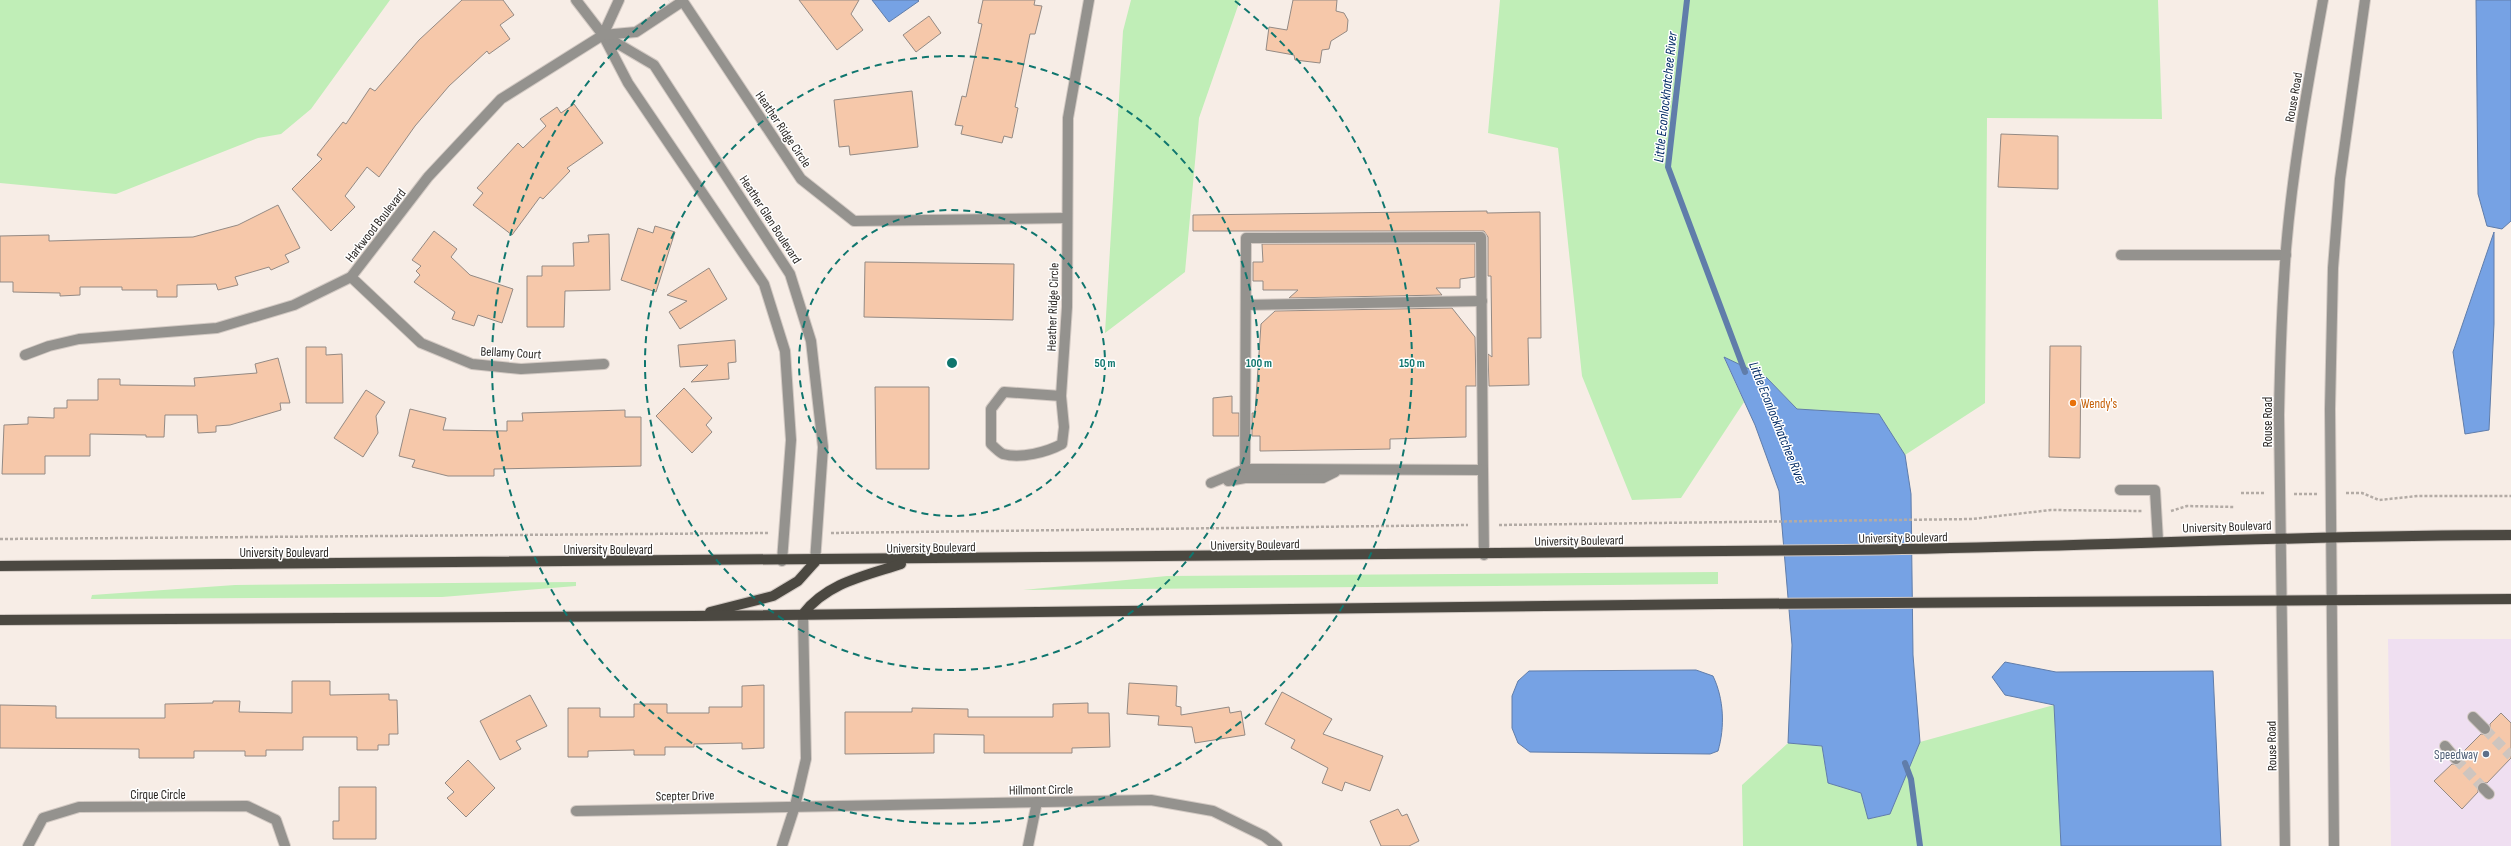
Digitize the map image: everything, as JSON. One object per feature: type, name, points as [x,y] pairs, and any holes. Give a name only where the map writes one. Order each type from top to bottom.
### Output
[{"type":"main road","name":"University Boulevard","points":[[0,566],[814,562],[1975,549],[2281,537],[2511,535]]},
{"type":"main road","points":[[802,614],[813,601],[836,585],[910,561]]},
{"type":"main road","points":[[693,616],[772,596],[798,581],[814,562]]},
{"type":"main road","points":[[0,620],[693,616],[2332,598],[2511,599]]},
{"type":"street","name":"Heather Glen Boulevard","points":[[576,0],[603,35],[628,83],[764,284],[785,351],[791,440],[782,561]]},
{"type":"street","points":[[603,35],[619,0]]},
{"type":"street","name":"Heather Ridge Circle","points":[[603,35],[636,32],[683,0],[801,179],[854,221],[1067,218]]},
{"type":"street","name":"Heather Ridge Circle","points":[[1061,396],[1004,392],[990,409],[990,444],[1002,454],[1022,454],[1048,452],[1062,444],[1064,427],[1061,396],[1067,308],[1068,118],[1089,0]]},
{"type":"street","name":"Rouse Road","points":[[2285,846],[2280,494],[2280,361],[2286,255],[2299,139],[2323,0]]},
{"type":"street","points":[[2334,846],[2330,346],[2333,268],[2340,179],[2365,0]]},
{"type":"street","name":"Heather Glen Boulevard","points":[[603,35],[654,65],[790,274],[811,340],[823,447],[814,562]]},
{"type":"street","name":"Harkwood Boulevard","points":[[25,355],[49,346],[79,340],[217,328],[294,305],[351,276],[428,177],[501,99],[603,35]]},
{"type":"street","points":[[1244,469],[1246,238],[1481,237],[1484,554]]},
{"type":"street","points":[[2121,255],[2286,255]]},
{"type":"street","name":"Bellamy Court","points":[[351,276],[421,343],[472,364],[522,369],[604,364]]},
{"type":"street","points":[[1246,305],[1482,301]]},
{"type":"street","points":[[1338,471],[1323,478],[1245,478],[1211,483],[1244,469],[1338,471],[1483,470]]},
{"type":"street","points":[[2120,490],[2155,490],[2158,541]]},
{"type":"street","points":[[782,846],[795,806],[806,759],[802,614]]},
{"type":"street","points":[[2473,718],[2485,729]]},
{"type":"street","points":[[2445,746],[2456,759]]},
{"type":"street","name":"Hillmont Circle","points":[[795,806],[1151,800],[1213,811],[1264,836],[1277,846]]},
{"type":"street","points":[[1028,846],[1037,802]]},
{"type":"street","name":"Cirque Circle","points":[[28,846],[43,818],[79,807],[231,806],[247,806],[276,820],[285,846]]},
{"type":"street","name":"Scepter Drive","points":[[576,811],[795,806]]},
{"type":"path","points":[[2241,493],[2362,493],[2379,500],[2418,496],[2511,496]]},
{"type":"path","points":[[817,533],[1962,520],[2051,510],[2173,511],[2187,506],[2235,507]]},
{"type":"path","points":[[0,539],[784,533]]},
{"type":"shaded area","points":[[2388,639],[2511,639],[2511,846],[2391,846]]},
{"type":"green space","points":[[0,0],[390,0],[311,109],[281,134],[258,138],[116,194],[0,183]]},
{"type":"green space","points":[[1131,0],[1240,0],[1199,118],[1185,272],[1105,333],[1123,31]]},
{"type":"green space","points":[[1500,0],[2158,0],[2162,119],[1987,118],[1985,403],[1905,455],[1879,414],[1797,409],[1766,377],[1724,358],[1744,402],[1681,498],[1632,500],[1582,376],[1558,148],[1488,133]]},
{"type":"green space","points":[[1718,572],[1718,584],[1023,590],[1167,576]]},
{"type":"green space","points":[[576,582],[576,586],[442,597],[91,599],[92,595],[235,585]]},
{"type":"green space","points":[[2054,705],[2061,846],[1743,846],[1742,785],[1788,743],[1822,746],[1828,783],[1861,793],[1869,819],[1890,814],[1920,742]]},
{"type":"water","points":[[872,0],[918,0],[919,1],[889,22]]},
{"type":"water","points":[[2476,0],[2511,0],[2511,221],[2502,229],[2487,226],[2478,194]]},
{"type":"water","points":[[2494,232],[2494,324],[2489,430],[2465,434],[2453,352]]},
{"type":"water","points":[[1724,357],[1766,377],[1797,409],[1879,414],[1905,455],[1911,494],[1913,655],[1920,742],[1890,814],[1868,819],[1861,793],[1828,783],[1822,746],[1788,743],[1792,645],[1779,491],[1755,425]]},
{"type":"water","points":[[2005,662],[2056,672],[2213,671],[2221,846],[2061,846],[2054,705],[2005,695],[1992,677]]},
{"type":"water","points":[[1696,670],[1713,676],[1717,685],[1721,704],[1722,732],[1720,742],[1718,751],[1710,754],[1530,752],[1518,743],[1512,728],[1512,696],[1518,681],[1529,671]]},
{"type":"building","points":[[462,0],[503,0],[514,15],[500,25],[510,39],[489,54],[487,51],[449,86],[415,126],[379,177],[367,167],[345,196],[355,207],[331,231],[292,189],[322,159],[317,155],[343,122],[346,124],[370,88],[375,91],[419,40]]},
{"type":"building","points":[[799,0],[859,0],[851,14],[863,30],[837,50]]},
{"type":"building","points":[[983,0],[1035,0],[1034,5],[1042,6],[1035,34],[1030,34],[1015,107],[1018,108],[1012,138],[1004,136],[1002,143],[961,134],[963,126],[955,125],[962,96],[966,97],[982,24],[978,23]]},
{"type":"building","points":[[1293,0],[1337,0],[1336,11],[1344,13],[1348,20],[1347,31],[1331,41],[1329,49],[1322,50],[1320,63],[1295,60],[1294,55],[1266,50],[1269,27],[1287,30]]},
{"type":"building","points":[[929,16],[941,33],[916,52],[903,35]]},
{"type":"building","points":[[912,91],[918,147],[850,155],[849,146],[839,147],[834,100]]},
{"type":"building","points":[[574,104],[603,143],[567,168],[570,171],[543,199],[540,197],[512,235],[473,205],[483,193],[477,188],[518,143],[523,148],[546,126],[540,119],[557,107],[561,113]]},
{"type":"building","points":[[2001,134],[2058,136],[2058,189],[1998,187]]},
{"type":"building","points":[[278,205],[300,248],[285,255],[289,262],[271,270],[269,267],[235,277],[238,285],[218,290],[216,284],[177,285],[177,297],[157,297],[157,290],[122,290],[122,287],[80,287],[80,295],[60,296],[60,293],[13,292],[13,282],[0,282],[0,236],[49,235],[49,241],[193,237],[238,225]]},
{"type":"building","points":[[1487,211],[1487,213],[1540,212],[1541,338],[1528,338],[1529,385],[1489,386],[1488,354],[1492,357],[1491,276],[1488,276],[1488,237],[1484,231],[1193,231],[1193,215]]},
{"type":"building","points":[[655,226],[675,232],[656,292],[621,280],[638,228],[653,233]]},
{"type":"building","points":[[434,231],[457,249],[451,257],[470,275],[513,289],[502,323],[478,315],[474,326],[452,319],[455,312],[414,282],[420,275],[416,271],[421,266],[412,260]]},
{"type":"building","points":[[609,234],[610,290],[565,291],[564,327],[527,327],[527,276],[542,276],[542,266],[574,266],[573,243],[589,242],[588,235]]},
{"type":"building","points":[[1262,244],[1475,244],[1475,277],[1460,279],[1460,288],[1436,288],[1442,295],[1289,298],[1298,290],[1263,290],[1263,281],[1253,281],[1253,262],[1263,262]]},
{"type":"building","points":[[865,262],[1014,264],[1013,320],[864,317]]},
{"type":"building","points":[[709,268],[727,299],[680,329],[669,312],[687,301],[667,295]]},
{"type":"building","points":[[1452,308],[1475,337],[1476,386],[1466,386],[1466,437],[1390,439],[1390,449],[1260,451],[1260,436],[1252,436],[1252,413],[1255,413],[1261,324],[1275,311]]},
{"type":"building","points":[[735,340],[736,362],[728,363],[729,379],[691,382],[708,365],[680,367],[678,345]]},
{"type":"building","points":[[2050,346],[2081,346],[2080,458],[2049,457]]},
{"type":"building","points":[[306,347],[326,347],[326,355],[342,354],[343,403],[306,403]]},
{"type":"building","points":[[278,358],[290,403],[280,403],[281,410],[230,425],[216,426],[216,432],[198,433],[197,415],[165,415],[164,437],[146,437],[146,435],[90,434],[90,456],[45,456],[45,474],[2,474],[4,425],[28,424],[28,417],[54,418],[54,408],[67,408],[67,400],[98,400],[98,379],[120,379],[120,385],[195,386],[194,378],[257,373],[255,364]]},
{"type":"building","points":[[875,387],[929,387],[929,469],[876,469]]},
{"type":"building","points":[[684,388],[712,418],[706,425],[712,432],[692,453],[656,416]]},
{"type":"building","points":[[366,390],[385,402],[376,416],[378,433],[363,457],[334,438]]},
{"type":"building","points":[[1232,396],[1232,413],[1239,413],[1239,436],[1213,436],[1213,398]]},
{"type":"building","points":[[410,409],[446,418],[443,430],[507,431],[507,421],[523,421],[522,413],[625,410],[625,417],[641,417],[641,466],[494,469],[494,476],[448,476],[412,467],[415,460],[399,456]]},
{"type":"building","points":[[292,681],[330,681],[330,695],[389,694],[389,700],[397,700],[398,734],[389,734],[389,745],[378,745],[378,750],[357,750],[357,737],[303,737],[303,750],[266,750],[266,756],[245,756],[245,751],[194,751],[194,758],[139,758],[139,749],[0,748],[0,705],[56,706],[56,718],[165,718],[165,704],[213,703],[213,701],[240,701],[239,712],[292,713]]},
{"type":"building","points":[[1129,683],[1177,686],[1176,706],[1181,707],[1181,715],[1229,707],[1230,713],[1241,711],[1245,735],[1195,743],[1192,727],[1158,725],[1159,716],[1127,714]]},
{"type":"building","points":[[764,685],[764,748],[742,749],[742,743],[694,744],[694,747],[665,747],[665,755],[634,755],[634,750],[588,751],[588,757],[568,757],[568,708],[600,708],[600,717],[634,717],[634,704],[667,704],[667,713],[709,713],[709,707],[742,707],[742,686]]},
{"type":"building","points":[[1282,692],[1332,719],[1323,734],[1383,756],[1370,791],[1345,782],[1342,791],[1322,783],[1328,768],[1291,748],[1295,740],[1265,724]]},
{"type":"building","points":[[530,695],[547,726],[516,741],[521,749],[500,760],[480,721]]},
{"type":"building","points":[[1088,703],[1088,713],[1109,713],[1110,747],[1072,748],[1072,753],[984,753],[984,735],[934,734],[934,753],[845,754],[845,712],[912,712],[912,708],[968,709],[968,717],[1053,717],[1053,704]]},
{"type":"building","points":[[2501,713],[2511,723],[2511,758],[2487,783],[2482,782],[2478,784],[2478,792],[2462,809],[2434,781],[2452,764],[2460,764],[2462,758],[2461,754],[2481,734],[2486,735],[2490,733],[2490,724]]},
{"type":"building","points":[[468,760],[495,788],[466,817],[447,798],[454,792],[445,783]]},
{"type":"building","points":[[339,787],[376,787],[376,839],[333,839],[333,821],[339,821]]},
{"type":"building","points":[[1398,809],[1402,816],[1407,814],[1419,841],[1409,846],[1381,846],[1370,821]]},
{"type":"waterway","name":"Little Econlockhatchee River","points":[[1687,0],[1668,167],[1745,372]]},
{"type":"waterway","name":"Little Econlockhatchee River","points":[[1905,763],[1911,779],[1920,846]]},
{"type":"tunnel","points":[[2485,729],[2511,756]]},
{"type":"tunnel","points":[[2456,759],[2483,788]]},
{"type":"place","name":"Wendy's","points":[[2073,403]]},
{"type":"place","name":"Speedway","points":[[2486,754]]}]
